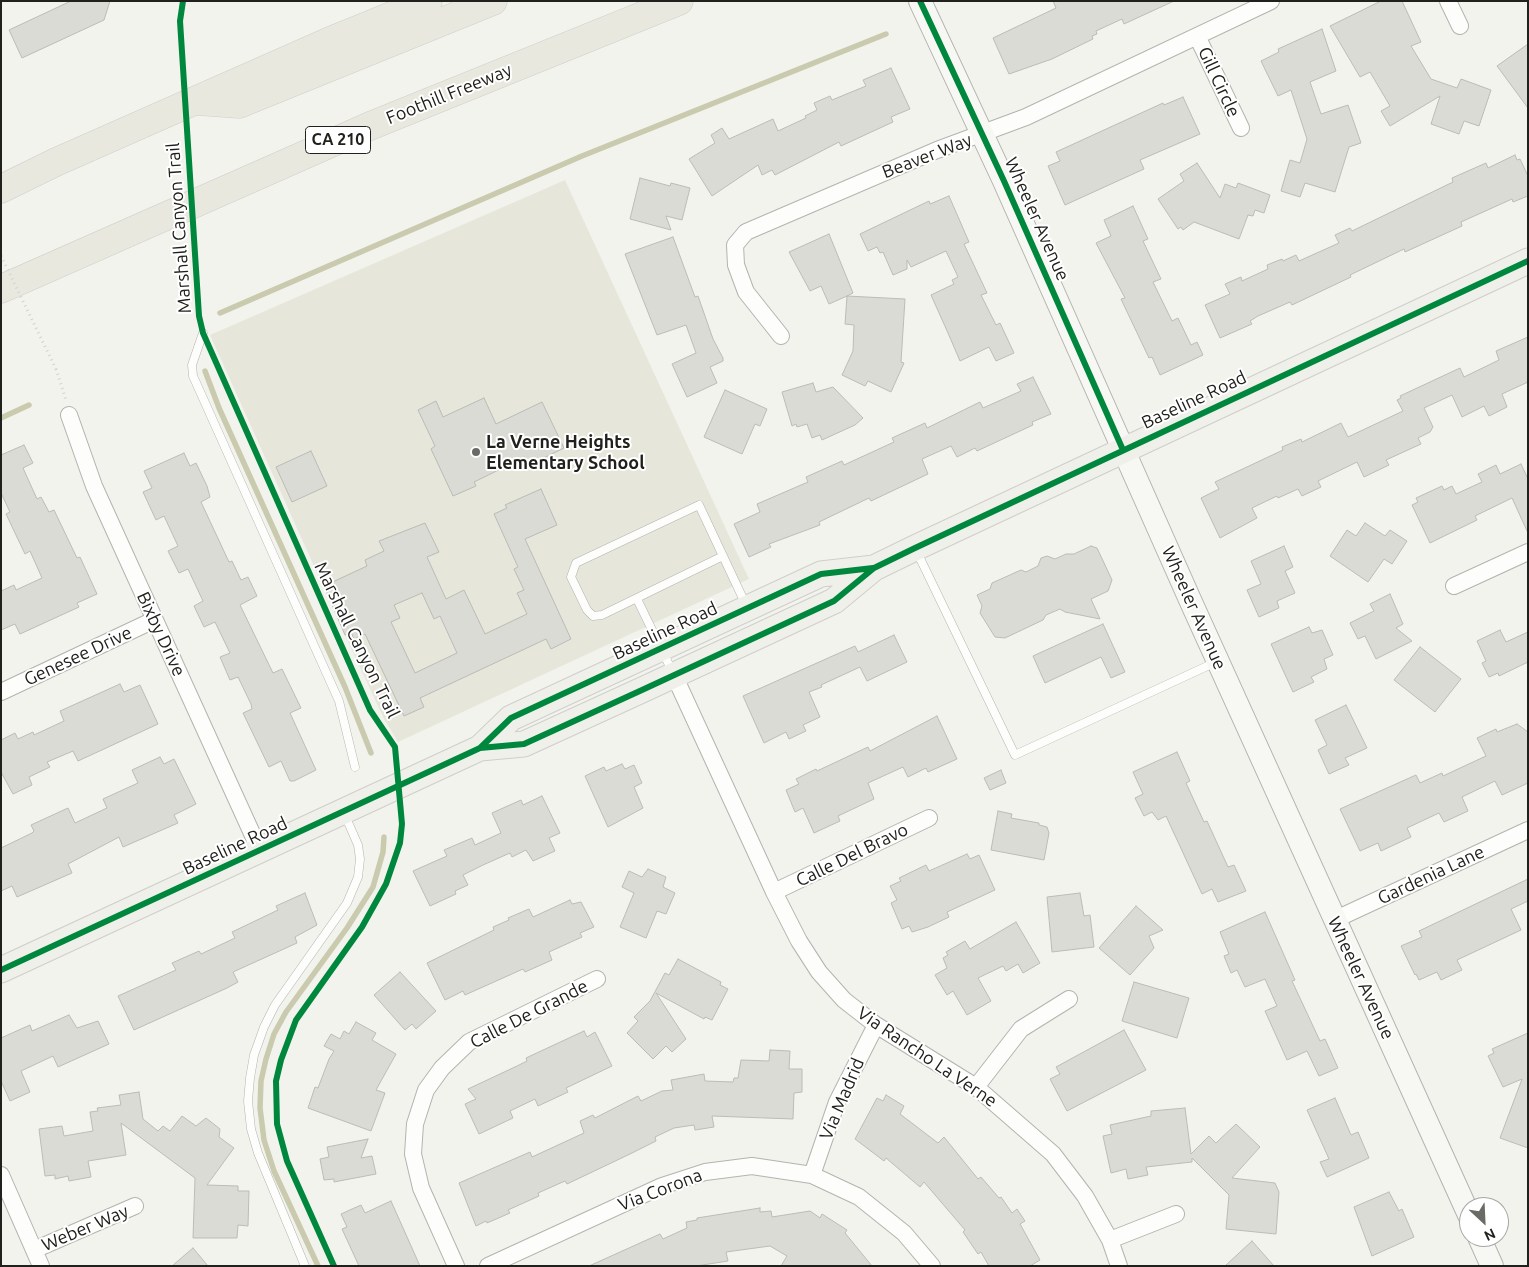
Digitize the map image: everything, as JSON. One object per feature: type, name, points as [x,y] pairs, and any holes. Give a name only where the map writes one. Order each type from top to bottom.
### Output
[{"type":"highway","points":[[1,189],[56,162],[330,41],[428,1]]},
{"type":"highway","points":[[196,100],[239,104],[493,1]]},
{"type":"highway","name":"Foothill Freeway","points":[[1,289],[370,126],[679,1]]},
{"type":"main road","name":"Wheeler Avenue","points":[[920,1],[982,134],[1334,920],[1461,1197]]},
{"type":"main road","name":"Baseline Road","points":[[480,748],[524,744],[834,601],[874,568],[1528,261]]},
{"type":"main road","name":"Baseline Road","points":[[1,970],[480,748],[511,718],[821,574],[874,568]]},
{"type":"main road","points":[[1483,1247],[1492,1266]]},
{"type":"street","name":"Beaver Way","points":[[781,336],[746,292],[736,265],[735,245],[746,232],[938,150],[1026,117],[1271,1]]},
{"type":"street","points":[[1448,1],[1460,26]]},
{"type":"street","name":"Gill Circle","points":[[1197,36],[1241,128]]},
{"type":"street","name":"Bixby Drive","points":[[69,415],[94,486],[260,850]]},
{"type":"street","points":[[1454,586],[1528,552]]},
{"type":"street","name":"Genesee Drive","points":[[1,692],[154,620]]},
{"type":"street","name":"Via Rancho La Verne","points":[[674,675],[774,892],[799,942],[819,972],[844,1000],[876,1025],[976,1086],[1052,1154],[1085,1196],[1110,1240],[1118,1266]]},
{"type":"street","name":"Calle Del Bravo","points":[[774,892],[929,818]]},
{"type":"street","name":"Gardenia Lane","points":[[1334,920],[1528,830]]},
{"type":"street","name":"Calle De Grande","points":[[456,1266],[420,1188],[413,1154],[414,1124],[426,1090],[442,1068],[469,1042],[598,979]]},
{"type":"street","points":[[976,1086],[1021,1029],[1069,999]]},
{"type":"street","name":"Via Madrid","points":[[812,1175],[836,1102],[876,1025]]},
{"type":"street","name":"Via Corona","points":[[488,1266],[662,1186],[705,1172],[752,1166],[812,1175],[859,1197],[904,1233],[932,1266]]},
{"type":"street","points":[[1,1175],[41,1266]]},
{"type":"street","name":"Weber Way","points":[[34,1250],[135,1206]]},
{"type":"street","points":[[1110,1240],[1176,1214]]},
{"type":"lane","points":[[203,333],[192,365],[193,376],[339,701],[355,767]]},
{"type":"lane","points":[[723,556],[602,615],[593,616],[587,610],[571,577],[576,564],[699,506],[723,556],[748,609]]},
{"type":"lane","points":[[915,548],[1015,755],[1218,662]]},
{"type":"lane","points":[[637,599],[674,675]]},
{"type":"lane","points":[[305,1266],[258,1153],[251,1129],[248,1102],[250,1078],[254,1055],[264,1027],[275,1005],[347,903],[358,878],[360,859],[358,845],[343,812]]},
{"type":"path","points":[[1,256],[56,369],[61,381],[69,415]]},
{"type":"shaded area","name":"La Verne Heights Elementary School","points":[[565,180],[749,579],[398,742],[384,719],[345,635],[210,335]]},
{"type":"building","points":[[71,1],[110,1],[104,20],[22,58],[9,30]]},
{"type":"building","points":[[1053,1],[1174,1],[1124,24],[1122,19],[1096,31],[1097,34],[1092,36],[1093,39],[1052,59],[1009,74],[993,38],[1056,8]]},
{"type":"building","points":[[1381,1],[1402,1],[1421,42],[1411,46],[1431,79],[1457,88],[1461,79],[1491,90],[1479,126],[1464,121],[1459,134],[1431,124],[1440,96],[1390,126],[1381,111],[1390,106],[1370,72],[1360,77],[1330,26]]},
{"type":"building","points":[[1322,29],[1336,71],[1310,82],[1321,114],[1348,105],[1361,143],[1349,147],[1335,192],[1305,183],[1300,197],[1281,191],[1290,160],[1300,163],[1307,139],[1291,90],[1278,96],[1261,61],[1279,52],[1278,49]]},
{"type":"building","points":[[1528,44],[1528,108],[1497,66]]},
{"type":"building","points":[[891,68],[910,109],[891,117],[893,122],[841,146],[839,142],[775,175],[772,170],[762,175],[758,165],[712,196],[689,159],[715,143],[711,135],[722,128],[729,139],[773,119],[778,131],[806,118],[805,116],[817,110],[814,103],[830,96],[832,100],[866,86],[863,80]]},
{"type":"building","points":[[1183,97],[1200,134],[1140,160],[1144,169],[1065,205],[1048,166],[1060,161],[1056,152],[1163,103],[1164,105]]},
{"type":"building","points":[[1515,155],[1517,160],[1520,159],[1528,176],[1528,196],[1513,202],[1512,199],[1461,222],[1462,226],[1405,252],[1404,249],[1292,305],[1290,302],[1258,316],[1250,321],[1252,324],[1220,338],[1205,305],[1230,294],[1225,284],[1241,277],[1242,281],[1268,269],[1267,265],[1282,259],[1283,261],[1296,255],[1299,261],[1339,243],[1335,235],[1350,228],[1352,231],[1453,182],[1452,178],[1486,163],[1488,168]]},
{"type":"building","points":[[1197,163],[1220,198],[1225,184],[1236,188],[1238,183],[1270,195],[1264,213],[1255,210],[1253,216],[1248,215],[1239,239],[1194,222],[1183,230],[1181,227],[1178,229],[1158,199],[1184,181],[1180,174]]},
{"type":"building","points":[[640,178],[670,186],[671,183],[690,188],[682,220],[666,216],[671,230],[630,219]]},
{"type":"building","points":[[949,196],[969,242],[964,244],[987,293],[981,295],[996,325],[1000,323],[1014,353],[996,361],[989,347],[960,361],[931,295],[954,284],[952,280],[958,277],[946,251],[911,267],[907,260],[907,269],[893,275],[883,252],[880,253],[877,247],[868,251],[860,234],[929,201],[930,204]]},
{"type":"building","points":[[1133,206],[1148,239],[1143,241],[1161,279],[1153,282],[1172,321],[1178,318],[1191,345],[1197,342],[1203,355],[1160,375],[1152,357],[1149,358],[1121,299],[1125,298],[1096,243],[1111,236],[1104,220]]},
{"type":"building","points":[[829,234],[853,293],[829,304],[821,286],[810,291],[789,252]]},
{"type":"building","points":[[673,237],[695,297],[698,296],[713,339],[723,358],[723,361],[710,367],[717,383],[687,397],[672,364],[696,353],[686,325],[657,335],[625,254]]},
{"type":"building","points":[[847,296],[905,299],[901,362],[904,363],[891,392],[868,381],[865,386],[842,375],[853,351],[854,325],[845,324]]},
{"type":"building","points":[[1528,337],[1528,382],[1502,394],[1507,407],[1489,416],[1484,406],[1462,417],[1452,395],[1424,408],[1433,427],[1430,432],[1418,438],[1421,444],[1386,460],[1389,465],[1364,477],[1357,462],[1318,481],[1321,487],[1302,496],[1298,489],[1278,498],[1277,496],[1252,508],[1257,518],[1220,538],[1201,498],[1219,489],[1215,482],[1283,450],[1282,447],[1301,439],[1302,442],[1341,423],[1348,437],[1403,411],[1397,400],[1401,398],[1400,396],[1460,368],[1464,377],[1499,360],[1496,351]]},
{"type":"building","points":[[1033,377],[1051,414],[1032,422],[1033,425],[977,451],[975,448],[957,457],[951,446],[922,459],[928,474],[871,501],[869,498],[819,522],[820,525],[769,544],[771,547],[749,557],[734,524],[760,512],[757,504],[808,482],[806,477],[842,461],[844,465],[894,442],[892,438],[925,423],[927,428],[980,402],[983,408],[1021,391],[1017,384]]},
{"type":"building","points":[[813,383],[816,392],[833,387],[863,418],[855,425],[822,440],[820,435],[812,438],[807,424],[797,427],[796,424],[792,426],[782,392]]},
{"type":"building","points":[[725,390],[767,409],[760,426],[755,424],[742,454],[704,437]]},
{"type":"building","points":[[484,398],[496,424],[542,402],[564,448],[529,465],[525,457],[474,482],[476,486],[453,496],[431,449],[435,446],[418,410],[436,401],[443,417]]},
{"type":"building","points":[[24,445],[33,463],[23,468],[37,499],[41,497],[49,512],[54,510],[77,558],[80,557],[97,594],[77,603],[79,607],[20,634],[15,624],[1,630],[1,591],[14,585],[16,590],[42,578],[30,551],[25,554],[6,514],[10,512],[1,493],[1,455]]},
{"type":"building","points":[[311,451],[327,486],[292,502],[276,467]]},
{"type":"building","points":[[184,453],[190,466],[196,463],[207,486],[210,497],[201,502],[229,562],[232,561],[241,580],[248,577],[257,596],[240,605],[273,673],[282,669],[301,708],[290,713],[316,770],[294,781],[290,781],[281,761],[269,767],[243,713],[252,709],[251,704],[238,677],[230,680],[220,657],[230,653],[215,622],[204,627],[194,606],[203,601],[188,569],[179,573],[168,551],[178,546],[164,516],[156,520],[143,492],[152,488],[144,471]]},
{"type":"building","points":[[1521,464],[1528,479],[1528,533],[1512,498],[1475,516],[1477,520],[1430,543],[1412,505],[1418,502],[1416,498],[1442,486],[1444,490],[1452,486],[1456,494],[1482,482],[1478,474],[1496,465],[1500,474]]},
{"type":"building","points":[[541,489],[557,525],[525,539],[571,639],[551,649],[546,639],[420,698],[424,707],[404,716],[365,634],[354,639],[351,632],[345,635],[324,586],[367,566],[365,560],[384,551],[379,541],[425,523],[439,552],[427,557],[446,599],[464,590],[485,634],[527,614],[517,593],[524,590],[514,569],[518,567],[494,514],[507,508],[505,505]],"holes":[[[422,593],[434,619],[440,616],[457,653],[415,673],[391,622],[400,618],[394,605]]]},
{"type":"building","points":[[1365,523],[1385,536],[1390,530],[1407,541],[1392,564],[1384,559],[1368,582],[1330,556],[1347,530],[1356,536]]},
{"type":"building","points":[[1091,546],[1097,548],[1112,580],[1108,591],[1091,599],[1100,619],[1065,612],[1060,609],[1046,615],[1043,620],[1005,638],[995,637],[980,613],[982,606],[977,595],[990,589],[992,583],[1021,570],[1026,572],[1038,566],[1041,558],[1047,556],[1055,559],[1066,554],[1074,554]]},
{"type":"building","points":[[1284,546],[1293,567],[1285,571],[1295,593],[1277,601],[1279,608],[1259,617],[1247,590],[1261,584],[1251,561]]},
{"type":"building","points":[[1390,594],[1403,624],[1396,628],[1412,641],[1376,659],[1365,636],[1358,639],[1350,623],[1374,611],[1370,604]]},
{"type":"building","points":[[1103,624],[1125,672],[1111,678],[1101,657],[1045,683],[1033,656]]},
{"type":"building","points":[[1309,627],[1312,633],[1322,630],[1333,655],[1324,659],[1327,669],[1311,677],[1314,682],[1293,692],[1271,644]]},
{"type":"building","points":[[1500,630],[1506,642],[1528,632],[1528,662],[1499,676],[1498,673],[1489,677],[1482,663],[1486,661],[1477,641]]},
{"type":"building","points":[[894,635],[907,662],[867,681],[860,667],[821,685],[822,687],[809,692],[820,717],[803,725],[806,731],[789,739],[786,732],[764,743],[743,696],[855,646],[858,652]]},
{"type":"building","points":[[1420,647],[1461,679],[1435,712],[1394,680]]},
{"type":"building","points":[[120,684],[124,692],[140,685],[158,724],[78,761],[73,751],[47,762],[50,767],[29,777],[32,785],[13,794],[1,772],[1,740],[15,733],[18,739],[33,732],[34,735],[64,721],[60,711]]},
{"type":"building","points":[[1346,705],[1367,748],[1345,758],[1349,765],[1329,774],[1318,750],[1327,745],[1315,720]]},
{"type":"building","points":[[937,716],[957,759],[928,772],[926,768],[908,777],[903,767],[868,783],[874,799],[838,816],[840,821],[814,833],[803,808],[795,812],[786,790],[799,784],[796,779],[868,747],[870,751]]},
{"type":"building","points":[[1517,724],[1528,732],[1528,783],[1502,795],[1495,781],[1462,797],[1468,811],[1444,822],[1439,813],[1407,828],[1411,837],[1381,851],[1378,843],[1360,851],[1340,809],[1416,775],[1420,783],[1442,773],[1443,776],[1486,756],[1477,738],[1496,729],[1497,732]]},
{"type":"building","points":[[1177,752],[1190,781],[1186,783],[1204,822],[1207,821],[1228,867],[1234,865],[1246,891],[1218,902],[1212,889],[1202,894],[1166,816],[1158,820],[1152,812],[1144,816],[1135,798],[1143,794],[1133,772]]},
{"type":"building","points":[[160,757],[164,764],[174,759],[196,804],[174,815],[178,823],[123,847],[119,837],[68,864],[72,873],[17,897],[12,886],[1,891],[1,848],[32,833],[34,831],[31,825],[68,808],[75,823],[107,808],[103,799],[138,783],[132,770]]},
{"type":"building","points":[[622,764],[625,769],[634,765],[642,783],[634,787],[643,808],[608,827],[585,776],[604,767],[606,771]]},
{"type":"building","points":[[1001,770],[1006,783],[990,790],[984,778]]},
{"type":"building","points":[[542,796],[560,833],[549,838],[555,851],[533,861],[526,850],[512,857],[510,853],[463,875],[468,885],[455,891],[456,894],[430,906],[413,871],[447,856],[444,850],[472,838],[475,845],[501,833],[492,813],[521,800],[523,805]]},
{"type":"building","points":[[998,811],[1012,814],[1011,818],[1039,823],[1039,825],[1047,827],[1049,833],[1044,860],[991,850]]},
{"type":"building","points":[[967,854],[970,859],[979,855],[995,890],[947,912],[949,917],[928,927],[912,932],[909,926],[902,929],[891,903],[897,900],[890,886],[901,881],[899,878],[926,865],[929,871]]},
{"type":"building","points":[[648,869],[666,877],[663,887],[675,893],[666,914],[657,911],[646,938],[620,927],[634,893],[622,887],[629,871],[642,877]]},
{"type":"building","points":[[1528,879],[1528,901],[1511,909],[1521,930],[1457,960],[1462,970],[1441,980],[1437,972],[1419,980],[1401,946],[1422,937],[1419,931]]},
{"type":"building","points":[[305,893],[317,925],[295,937],[297,943],[233,972],[238,982],[227,988],[134,1030],[118,996],[176,970],[172,963],[199,951],[201,954],[235,938],[232,932],[278,910],[276,906]]},
{"type":"building","points":[[1080,893],[1084,916],[1090,915],[1094,947],[1052,952],[1047,897]]},
{"type":"building","points":[[570,900],[572,904],[581,902],[594,927],[580,933],[582,937],[549,952],[552,960],[525,972],[523,969],[465,995],[463,991],[445,1000],[427,963],[494,930],[493,927],[509,920],[508,918],[529,909],[533,917]]},
{"type":"building","points":[[1136,906],[1163,930],[1149,936],[1154,948],[1130,975],[1099,948]]},
{"type":"building","points":[[1265,912],[1295,980],[1292,981],[1320,1041],[1325,1039],[1338,1068],[1319,1076],[1307,1051],[1287,1060],[1265,1011],[1277,1006],[1265,979],[1245,987],[1237,970],[1231,973],[1224,956],[1229,954],[1220,932]]},
{"type":"building","points":[[1016,922],[1040,963],[1023,973],[1018,964],[1006,971],[1003,966],[978,978],[991,1001],[967,1015],[953,991],[947,995],[935,975],[947,968],[943,958],[948,955],[946,952],[965,941],[970,949]]},
{"type":"building","points":[[678,959],[721,982],[720,985],[728,989],[712,1020],[705,1017],[704,1019],[656,993],[686,1039],[672,1052],[666,1046],[653,1059],[627,1033],[638,1021],[634,1017],[650,1001],[665,973],[669,975]]},
{"type":"building","points":[[400,972],[436,1011],[416,1029],[412,1024],[405,1030],[374,995]]},
{"type":"building","points":[[1134,982],[1189,998],[1177,1038],[1122,1021]]},
{"type":"building","points":[[69,1015],[77,1028],[98,1021],[109,1044],[58,1067],[53,1056],[21,1071],[30,1092],[10,1101],[1,1081],[1,1038],[30,1025],[32,1031]]},
{"type":"building","points":[[356,1022],[376,1033],[372,1040],[396,1054],[376,1090],[385,1093],[371,1131],[308,1108],[315,1087],[318,1088],[334,1051],[324,1046],[331,1034],[340,1039],[344,1031],[349,1034]]},
{"type":"building","points":[[1124,1030],[1146,1070],[1067,1111],[1050,1079],[1060,1074],[1056,1067]]},
{"type":"building","points":[[584,1031],[587,1037],[595,1032],[612,1066],[566,1088],[568,1092],[538,1106],[535,1099],[510,1111],[513,1118],[479,1134],[465,1104],[476,1099],[468,1089],[527,1061],[526,1058]]},
{"type":"building","points":[[1528,1033],[1528,1148],[1500,1138],[1522,1079],[1503,1087],[1488,1056],[1494,1053],[1492,1049]]},
{"type":"building","points":[[770,1050],[790,1051],[789,1069],[802,1069],[802,1092],[794,1093],[793,1119],[712,1116],[714,1127],[695,1130],[694,1125],[674,1128],[655,1137],[656,1141],[630,1154],[567,1184],[565,1181],[538,1193],[539,1196],[508,1210],[510,1213],[476,1226],[459,1183],[530,1152],[532,1157],[584,1133],[580,1121],[593,1115],[595,1118],[638,1096],[641,1101],[662,1091],[673,1090],[671,1080],[704,1074],[705,1081],[733,1082],[734,1078],[738,1078],[741,1060],[769,1061]]},
{"type":"building","points":[[139,1092],[143,1119],[158,1131],[163,1126],[170,1131],[182,1116],[196,1126],[206,1118],[220,1129],[219,1137],[234,1148],[207,1185],[238,1186],[238,1191],[249,1191],[248,1226],[238,1225],[237,1238],[193,1238],[195,1178],[121,1123],[126,1155],[88,1161],[91,1177],[69,1181],[68,1176],[55,1179],[55,1175],[45,1176],[39,1129],[62,1126],[64,1136],[93,1131],[90,1112],[98,1111],[97,1108],[121,1105],[119,1095]]},
{"type":"building","points":[[886,1095],[904,1106],[900,1114],[938,1143],[944,1137],[978,1179],[981,1177],[999,1198],[1001,1197],[1012,1213],[1017,1209],[1025,1221],[1020,1224],[1040,1260],[1030,1266],[989,1266],[981,1252],[978,1254],[963,1232],[965,1230],[924,1182],[920,1187],[886,1158],[884,1161],[855,1139],[877,1098],[883,1101]]},
{"type":"building","points":[[1335,1098],[1351,1135],[1358,1132],[1369,1158],[1327,1177],[1320,1162],[1329,1159],[1307,1110]]},
{"type":"building","points":[[1185,1108],[1191,1154],[1209,1136],[1216,1143],[1236,1124],[1260,1147],[1232,1178],[1275,1183],[1279,1192],[1276,1234],[1226,1229],[1229,1195],[1192,1158],[1192,1162],[1146,1167],[1148,1175],[1128,1179],[1126,1169],[1111,1173],[1103,1136],[1112,1134],[1110,1125],[1151,1116],[1151,1111]]},
{"type":"building","points":[[368,1139],[361,1158],[372,1156],[376,1174],[334,1182],[334,1179],[324,1180],[320,1159],[329,1157],[327,1147]]},
{"type":"building","points":[[1389,1192],[1399,1211],[1402,1209],[1414,1237],[1372,1256],[1354,1207]]},
{"type":"building","points":[[391,1201],[420,1266],[359,1266],[342,1229],[347,1227],[341,1214],[361,1205],[365,1213]]},
{"type":"building","points":[[760,1208],[760,1212],[771,1211],[772,1217],[810,1211],[820,1218],[822,1214],[847,1230],[845,1233],[872,1266],[781,1266],[787,1256],[770,1246],[726,1252],[728,1261],[696,1266],[589,1266],[660,1234],[663,1239],[687,1228],[686,1222],[697,1220],[697,1218]]},
{"type":"building","points":[[1252,1241],[1274,1266],[1225,1266]]},
{"type":"building","points":[[193,1248],[208,1266],[172,1266]]},
{"type":"waterway","points":[[220,313],[582,156],[886,34]]},
{"type":"waterway","points":[[205,371],[219,408],[345,687],[371,753]]},
{"type":"waterway","points":[[1,418],[29,405]]},
{"type":"waterway","points":[[318,1266],[274,1171],[264,1140],[260,1108],[261,1081],[274,1034],[286,1012],[347,928],[373,887],[383,852],[384,837]]},
{"type":"cycle path","name":"Marshall Canyon Trail","points":[[183,1],[180,21],[199,316],[203,333],[370,710],[395,747],[402,824],[400,843],[386,884],[362,927],[296,1020],[281,1060],[276,1081],[277,1124],[287,1161],[334,1266]]},
{"type":"cycle path","points":[[920,1],[1004,181],[1123,450]]},
{"type":"cycle path","points":[[480,748],[524,744],[834,601],[874,568],[1528,261]]},
{"type":"cycle path","points":[[1,970],[480,748],[511,718],[821,574],[873,568]]},
{"type":"place","name":"La Verne Heights Elementary School","points":[[476,452]]}]
